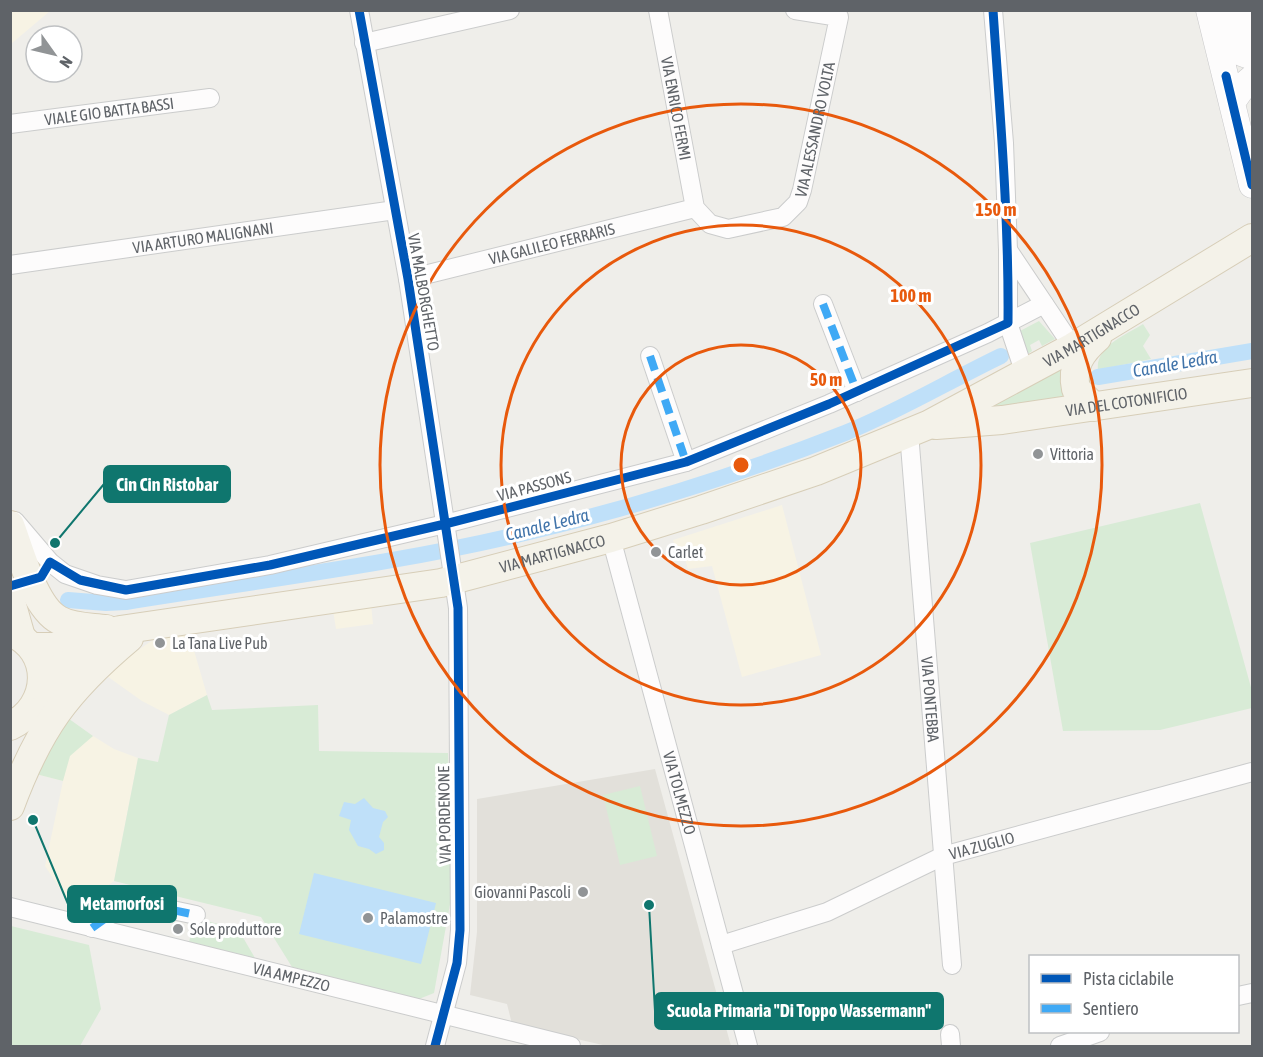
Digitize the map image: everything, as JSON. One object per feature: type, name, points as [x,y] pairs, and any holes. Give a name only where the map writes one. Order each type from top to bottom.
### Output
[{"type":"main road","points":[[1209,10],[1252,185]]},
{"type":"main road","points":[[1219,10],[1232,45],[1238,52],[1252,47],[1242,10]]},
{"type":"main road","points":[[1233,101],[1252,78]]},
{"type":"main road","name":"VIA MARTIGNACCO","points":[[21,639],[63,646],[160,624],[453,571],[611,538],[816,471],[918,429],[1025,374],[1112,324],[1249,234]]},
{"type":"main road","points":[[1094,407],[1076,389],[1075,369],[1083,352],[1112,324]]},
{"type":"main road","name":"VIA DEL COTONIFICIO","points":[[1002,420],[1250,385]]},
{"type":"main road","name":"VIA MARTIGNACCO","points":[[918,429],[1002,420]]},
{"type":"main road","points":[[10,525],[36,593],[52,616],[67,624],[124,634]]},
{"type":"main road","points":[[10,598],[21,639],[43,672],[42,687]]},
{"type":"main road","points":[[10,806],[32,750],[54,715],[78,684],[124,634]]},
{"type":"main road","name":"VIA MARTIGNACCO","points":[[13,730],[37,704],[42,687],[53,674],[124,634]]},
{"type":"street","name":"VIA MALBORGHETTO","points":[[359,10],[408,279],[453,571]]},
{"type":"street","points":[[364,43],[510,10]]},
{"type":"street","name":"VIA ENRICO FERMI","points":[[658,10],[695,208]]},
{"type":"street","name":"VIA ALESSANDRO VOLTA","points":[[695,208],[710,224],[728,229],[783,216],[798,202],[839,17],[795,10]]},
{"type":"street","points":[[993,10],[1008,250],[1008,323],[1025,374]]},
{"type":"street","name":"VIALE GIO BATTA BASSI","points":[[10,124],[210,98]]},
{"type":"street","name":"VIA GALILEO FERRARIS","points":[[408,279],[695,208]]},
{"type":"street","name":"VIA ARTURO MALIGNANI","points":[[10,265],[395,210]]},
{"type":"street","points":[[1008,250],[1073,347]]},
{"type":"street","points":[[823,304],[857,392]]},
{"type":"street","name":"VIA PASSONS","points":[[10,515],[50,562],[80,580],[126,590],[270,565],[446,530],[687,462],[857,392],[1008,323],[1044,304]]},
{"type":"street","points":[[650,356],[687,462]]},
{"type":"street","name":"VIA PONTEBBA","points":[[918,429],[943,856],[952,965]]},
{"type":"street","name":"VIA TOLMEZZO","points":[[611,538],[748,1047]]},
{"type":"street","name":"VIA PORDENONE","points":[[435,1047],[457,963],[460,930],[458,608],[453,571]]},
{"type":"street","name":"VIA ZUGLIO","points":[[721,945],[827,912],[943,856],[1252,772]]},
{"type":"street","points":[[92,928],[130,901],[196,915]]},
{"type":"street","name":"VIA AMPEZZO","points":[[10,907],[571,1047]]},
{"type":"street","points":[[1060,1047],[1097,1033]]},
{"type":"shaded area","points":[[11,10],[50,10],[35,24],[24,24],[24,33],[11,44]]},
{"type":"shaded area","points":[[782,505],[821,655],[742,677],[712,566],[688,569],[685,559],[679,560],[673,540]]},
{"type":"shaded area","points":[[371,604],[373,624],[336,629],[333,610]]},
{"type":"shaded area","points":[[188,630],[207,695],[169,715],[142,701],[104,674],[150,642],[172,632]]},
{"type":"shaded area","points":[[93,736],[114,749],[138,758],[114,881],[82,905],[69,902],[45,866],[63,781],[32,773]]},
{"type":"shaded area","name":"Giovanni Pascoli","points":[[655,769],[731,1046],[607,1046],[512,1024],[507,1004],[470,995],[477,932],[477,799]]},
{"type":"green space","points":[[1039,321],[1055,339],[1042,346],[1039,340],[1030,345],[1032,351],[1025,356],[1020,331]]},
{"type":"green space","points":[[1143,324],[1150,335],[1143,346],[1151,359],[1098,370],[1098,362],[1106,348]]},
{"type":"green space","points":[[1065,359],[1075,402],[955,416]]},
{"type":"green space","points":[[1200,503],[1252,691],[1252,708],[1160,730],[1063,731],[1030,543]]},
{"type":"green space","points":[[207,695],[212,710],[318,705],[319,751],[448,753],[452,893],[434,993],[419,999],[292,967],[261,917],[114,881],[138,758],[158,762],[169,715]]},
{"type":"green space","points":[[65,716],[93,736],[70,756],[63,781],[32,773]]},
{"type":"green space","points":[[640,786],[657,856],[620,865],[603,795]]},
{"type":"green space","points":[[195,918],[238,929],[255,958],[189,942]]},
{"type":"green space","points":[[11,926],[89,945],[101,1009],[80,1046],[11,1046]]},
{"type":"water","points":[[364,798],[373,808],[385,811],[388,817],[383,822],[379,837],[384,843],[384,850],[376,854],[358,846],[349,830],[351,820],[339,816],[344,802],[355,804]]},
{"type":"water","name":"Palamostre","points":[[314,873],[436,903],[421,964],[299,934]]},
{"type":"waterway","name":"Canale Ledra","points":[[1098,377],[1252,351]]},
{"type":"waterway","name":"Canale Ledra","points":[[68,600],[126,602],[278,579],[479,543],[609,512],[768,462],[845,433],[1001,356]]},
{"type":"marked path","points":[[823,304],[857,392]]},
{"type":"marked path","points":[[650,356],[686,462]]},
{"type":"marked path","points":[[92,928],[130,901],[196,915]]},
{"type":"cycle path","points":[[359,10],[408,279],[458,608],[460,930],[457,963],[435,1046]]},
{"type":"cycle path","points":[[10,586],[41,577],[50,562],[80,580],[126,590],[270,565],[445,524],[686,462],[829,404],[1008,323],[1006,206],[993,10]]},
{"type":"cycle path","points":[[1226,76],[1252,185]]},
{"type":"place","name":"Vittoria","points":[[1038,454]]},
{"type":"place","name":"Cin Cin Ristobar","points":[[55,543]]},
{"type":"place","name":"Carlet","points":[[656,552]]},
{"type":"place","name":"La Tana Live Pub","points":[[160,643]]},
{"type":"place","name":"Metamorfosi","points":[[33,820]]},
{"type":"place","name":"Giovanni Pascoli","points":[[583,892]]},
{"type":"place","name":"Scuola Primaria \"Di Toppo Wassermann\"","points":[[649,905]]},
{"type":"place","name":"Palamostre","points":[[368,918]]},
{"type":"place","name":"Sole produttore","points":[[178,929]]}]
